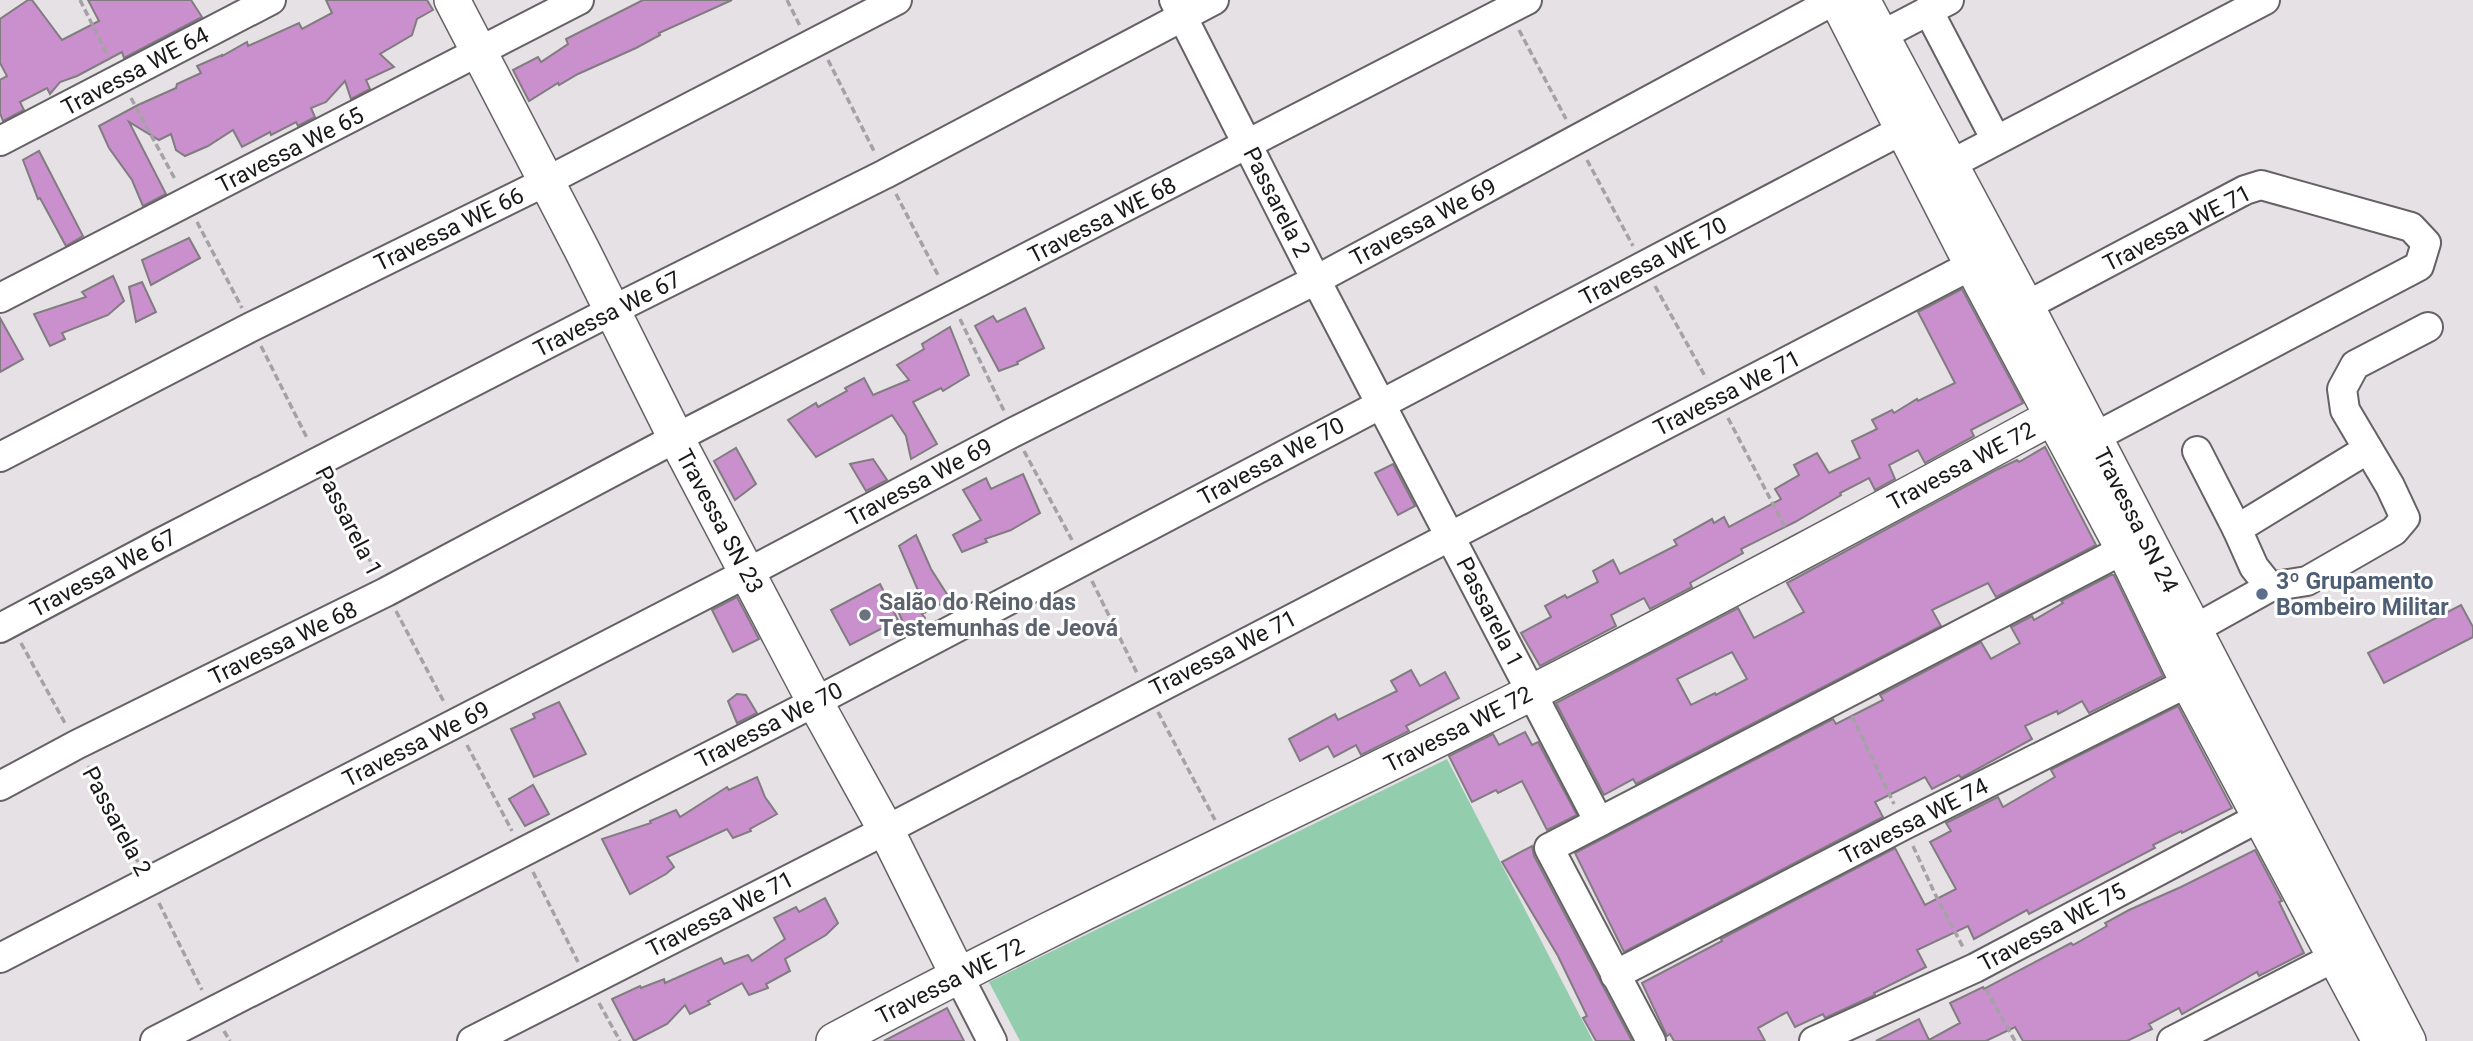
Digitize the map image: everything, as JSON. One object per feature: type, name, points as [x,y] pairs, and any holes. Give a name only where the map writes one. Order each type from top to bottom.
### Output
[{"type":"main road","name":"Travessa SN 23","points":[[452,0],[676,438],[814,702],[886,830],[958,975]]},
{"type":"main road","name":"Travessa SN 24","points":[[1836,0],[1871,40],[1939,170],[2026,306],[2064,411],[2093,438],[2135,544],[2193,629],[2201,676]]},
{"type":"main road","name":"Travessa SN 24","points":[[1862,0],[1871,40]]},
{"type":"main road","name":"Travessa SN 24","points":[[1939,170],[1974,264],[2064,411],[2343,942],[2408,1041]]},
{"type":"main road","name":"Travessa WE 72","points":[[834,1041],[958,975],[1531,693],[1765,572],[2064,411]]},
{"type":"main road","name":"Travessa SN 24","points":[[2343,942],[2380,1041]]},
{"type":"street","name":"Travessa WE 64","points":[[0,141],[271,0]]},
{"type":"street","name":"Travessa We 65","points":[[0,299],[579,0]]},
{"type":"street","name":"Travessa WE 66","points":[[0,457],[251,327],[545,182],[897,0]]},
{"type":"street","name":"Travessa We 67","points":[[5,625],[611,311],[886,174],[1179,8],[1214,0]]},
{"type":"street","name":"Travessa WE 68","points":[[676,438],[1527,0]]},
{"type":"street","name":"Travessa We 69","points":[[0,958],[747,573],[1002,438],[1315,280],[1836,0]]},
{"type":"street","points":[[1939,170],[2265,0]]},
{"type":"street","points":[[1871,40],[1939,5],[1996,140]]},
{"type":"street","name":"Passarela 2","points":[[1179,8],[1315,280],[1381,403]]},
{"type":"street","name":"Travessa WE 70","points":[[1381,403],[1914,124]]},
{"type":"street","name":"Travessa WE 71","points":[[2026,306],[2245,190],[2261,185],[2411,227],[2426,243],[2419,267],[2093,438]]},
{"type":"street","name":"Travessa We 71","points":[[472,1041],[886,830],[1974,264]]},
{"type":"street","points":[[2193,629],[2270,587],[2306,581],[2394,531],[2405,518],[2345,410],[2342,389],[2355,365],[2428,327]]},
{"type":"street","name":"Passarela 1","points":[[1381,403],[1599,822]]},
{"type":"street","name":"Travessa We 70","points":[[155,1041],[814,702],[1381,403]]},
{"type":"street","name":"Travessa We 68","points":[[0,786],[76,745],[386,592],[676,438]]},
{"type":"street","points":[[2237,529],[2368,449]]},
{"type":"street","points":[[2197,451],[2254,567],[2270,587]]},
{"type":"street","points":[[1651,1041],[1549,848],[2135,544]]},
{"type":"street","name":"Travessa WE 74","points":[[1615,975],[1904,825],[2201,676]]},
{"type":"street","name":"Travessa WE 75","points":[[1814,1041],[1975,968],[2272,811]]},
{"type":"street","points":[[2172,1041],[2343,942]]},
{"type":"street","name":"Travessa SN 23","points":[[958,975],[992,1041]]},
{"type":"path","name":"Passarela 1","points":[[80,0],[620,1041]]},
{"type":"path","name":"Passarela 2","points":[[5,625],[76,745],[230,1041]]},
{"type":"path","points":[[1842,695],[1934,892],[2015,1041]]},
{"type":"green space","points":[[1447,759],[1593,1041],[1020,1041],[989,982]]},
{"type":"building","points":[[32,0],[62,40],[99,21],[88,0],[191,0],[202,17],[124,58],[122,52],[60,82],[50,94],[47,88],[20,102],[24,110],[3,121],[0,113],[0,80],[7,76],[0,63],[0,19]]},
{"type":"building","points":[[326,0],[427,0],[433,10],[417,19],[412,35],[380,54],[394,67],[366,80],[370,89],[351,99],[345,81],[326,102],[311,108],[315,117],[298,126],[296,122],[271,135],[270,132],[242,147],[233,130],[208,146],[185,156],[176,150],[171,134],[159,140],[129,122],[166,194],[143,206],[132,180],[109,148],[99,126],[201,73],[197,66],[247,42],[248,46],[299,23],[302,29],[332,13]]},
{"type":"building","points":[[643,0],[732,0],[659,33],[660,35],[636,48],[559,85],[558,83],[529,101],[513,70],[538,57],[541,62],[568,44],[566,39]]},
{"type":"building","points":[[39,151],[83,236],[66,246],[40,198],[38,199],[23,160]]},
{"type":"building","points":[[189,238],[200,258],[151,285],[142,260]]},
{"type":"building","points":[[113,276],[124,301],[108,315],[62,333],[65,339],[50,346],[34,314],[86,297],[82,292]]},
{"type":"building","points":[[142,282],[156,312],[136,322],[129,287]]},
{"type":"building","points":[[1962,289],[2023,403],[1971,430],[1974,436],[1925,463],[1918,450],[1889,465],[1895,479],[1875,490],[1869,478],[1840,493],[1841,495],[1795,522],[1741,549],[1743,553],[1690,583],[1692,587],[1650,609],[1644,598],[1611,615],[1616,626],[1540,666],[1521,633],[1551,617],[1545,606],[1598,582],[1593,571],[1613,560],[1620,574],[1677,545],[1674,540],[1712,519],[1714,523],[1724,517],[1729,527],[1781,499],[1775,489],[1799,475],[1794,465],[1817,453],[1829,473],[1860,458],[1852,441],[1877,429],[1872,420],[1892,410],[1894,413],[1917,399],[1918,401],[1955,383],[1918,312]]},
{"type":"building","points":[[1025,308],[1044,348],[1017,362],[1018,364],[999,371],[975,326],[993,316],[997,322]]},
{"type":"building","points":[[0,318],[23,359],[0,372]]},
{"type":"building","points":[[950,327],[969,375],[943,391],[941,388],[913,402],[937,444],[911,459],[906,436],[892,415],[816,457],[788,420],[816,403],[818,407],[847,391],[845,388],[864,378],[873,395],[909,380],[897,365],[924,349],[922,344]]},
{"type":"building","points":[[2045,447],[2096,545],[1996,597],[1988,583],[1932,610],[1941,626],[1636,784],[1633,779],[1604,795],[1556,703],[1738,608],[1754,638],[1804,612],[1787,583],[1994,471],[2017,460],[2019,462]],"holes":[[[1732,652],[1747,679],[1691,705],[1677,679]]]},
{"type":"building","points":[[736,448],[756,484],[735,500],[714,461]]},
{"type":"building","points":[[873,459],[887,480],[866,491],[850,464]]},
{"type":"building","points":[[1393,464],[1415,506],[1398,515],[1375,473]]},
{"type":"building","points":[[1023,474],[1040,513],[1011,530],[985,539],[987,542],[962,552],[953,535],[981,520],[963,490],[986,478],[991,489]]},
{"type":"building","points":[[916,535],[931,569],[950,599],[922,614],[925,618],[906,629],[898,611],[920,595],[899,546]]},
{"type":"building","points":[[2114,575],[2163,676],[2089,713],[2082,701],[2058,714],[2057,711],[2025,726],[2032,739],[1961,778],[1959,775],[1932,789],[1925,777],[1875,802],[1883,817],[1624,952],[1575,853],[1833,719],[1836,724],[1883,700],[1880,695],[1981,642],[1991,659],[2020,643],[2011,627],[2032,616],[2034,620],[2063,603],[2061,601]]},
{"type":"building","name":"Salão do Reino das Testemunhas de Jeová","points":[[880,584],[898,620],[850,645],[831,610]]},
{"type":"building","points":[[737,597],[759,639],[733,652],[712,610]]},
{"type":"building","points":[[2461,605],[2473,627],[2473,637],[2384,683],[2368,653]]},
{"type":"building","points":[[1411,670],[1420,686],[1445,672],[1459,698],[1406,726],[1409,731],[1361,755],[1356,745],[1334,757],[1328,746],[1300,761],[1289,739],[1335,714],[1338,720],[1397,691],[1391,681]]},
{"type":"building","points":[[737,694],[746,695],[757,713],[737,723],[728,701]]},
{"type":"building","points":[[559,702],[586,754],[534,777],[511,729],[535,718],[533,714]]},
{"type":"building","points":[[2178,706],[2232,808],[2153,845],[2155,848],[2029,914],[2027,910],[1974,939],[1968,926],[1917,950],[1926,967],[1825,1018],[1823,1014],[1795,1027],[1787,1012],[1758,1028],[1765,1041],[1674,1041],[1670,1034],[1667,1036],[1642,983],[1895,848],[1925,905],[1956,889],[1930,842],[1951,831],[1946,823],[1998,797],[2003,807],[2055,777],[2051,770],[2056,767]]},
{"type":"building","points":[[1525,732],[1532,745],[1538,742],[1577,815],[1547,830],[1522,781],[1472,802],[1449,756],[1493,734],[1499,745]]},
{"type":"building","points":[[757,777],[765,797],[777,814],[750,829],[751,831],[733,838],[727,829],[667,857],[674,867],[630,894],[602,839],[651,823],[650,821],[676,810],[680,817],[727,787],[729,790]]},
{"type":"building","points":[[533,785],[549,814],[525,826],[509,799]]},
{"type":"building","points":[[1532,846],[1534,856],[1632,1041],[1596,1041],[1583,1018],[1587,1016],[1558,956],[1502,862]]},
{"type":"building","points":[[2255,850],[2282,901],[2279,902],[2304,953],[2259,976],[2257,972],[2182,1014],[2179,1008],[2149,1024],[2152,1029],[2127,1041],[2023,1041],[2015,1027],[1986,1041],[1876,1041],[1919,1019],[1929,1040],[1960,1023],[1950,1003],[1983,987],[1984,989],[2071,943],[2073,945],[2129,910]]},
{"type":"building","points":[[825,898],[838,923],[826,935],[785,959],[790,971],[766,984],[768,988],[749,995],[742,983],[690,1014],[685,1005],[667,1024],[634,1041],[612,999],[640,986],[641,988],[664,979],[665,983],[721,958],[724,964],[748,955],[752,961],[785,939],[774,918],[796,907],[799,912]]},
{"type":"building","points":[[947,1008],[964,1041],[884,1041]]},
{"type":"place","name":"3º Grupamento Bombeiro Militar","points":[[2262,594]]},
{"type":"place","name":"Salão do Reino das Testemunhas de Jeová","points":[[865,615]]}]
